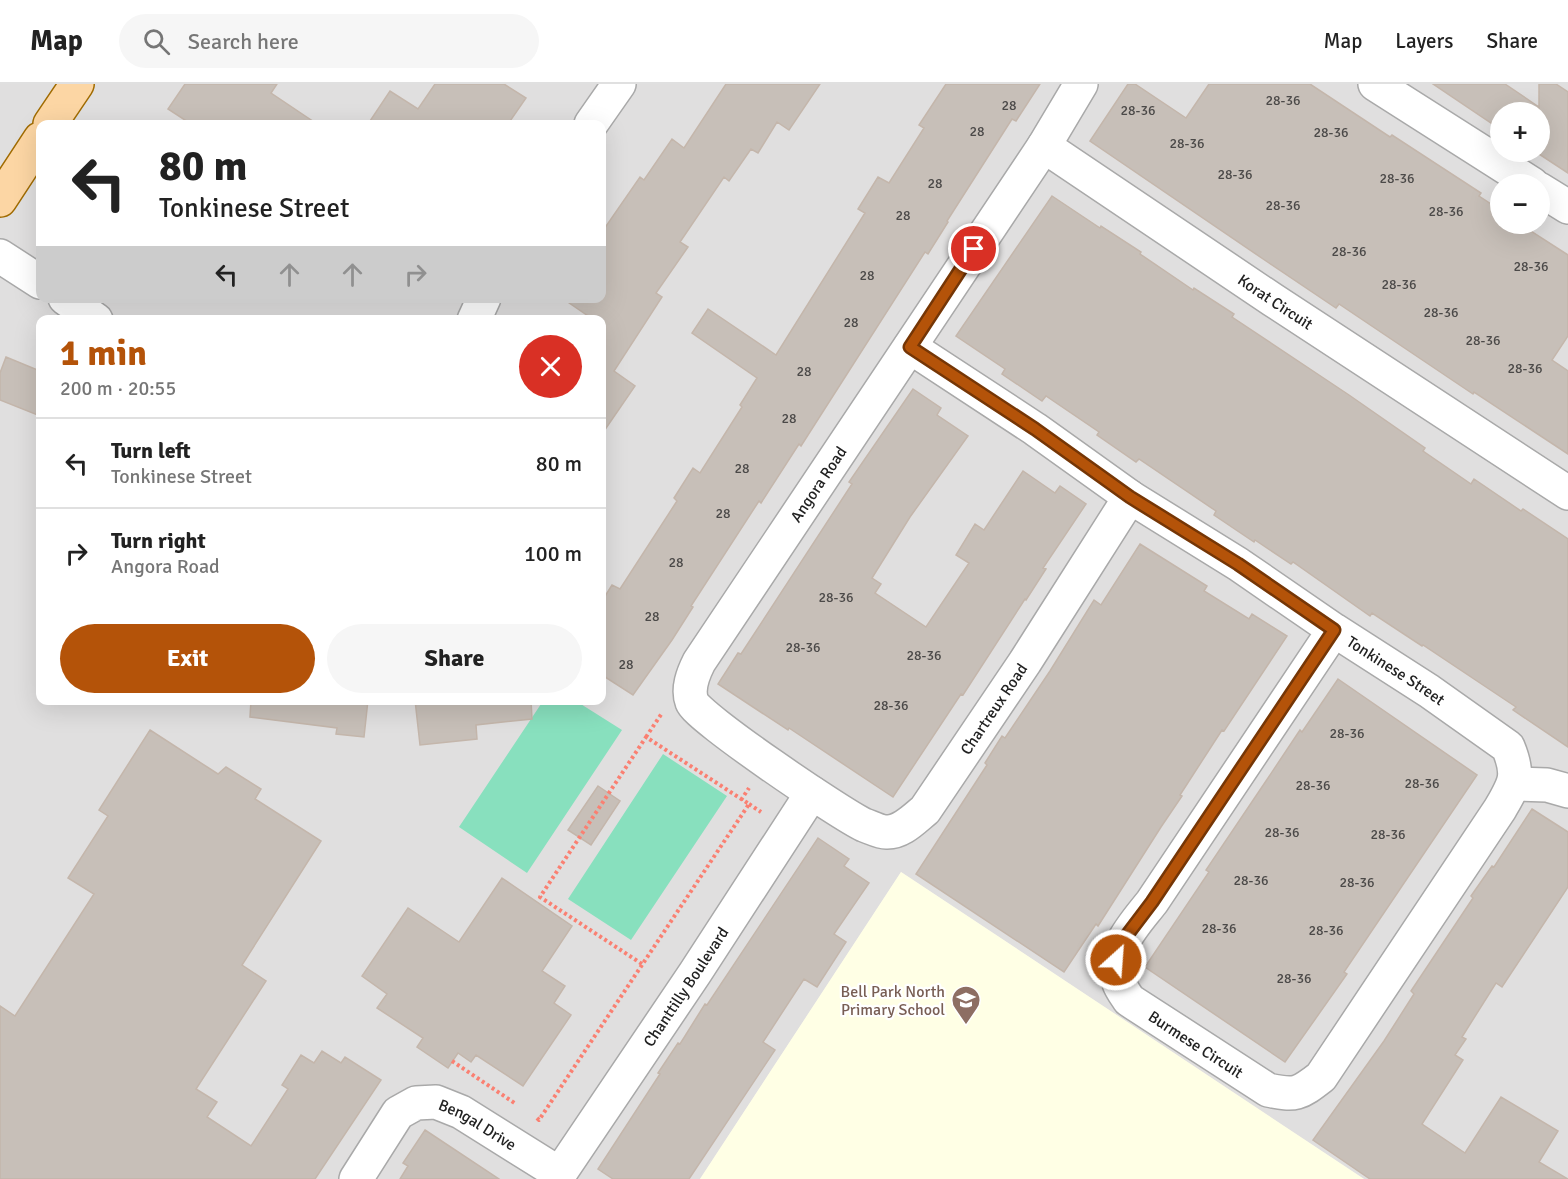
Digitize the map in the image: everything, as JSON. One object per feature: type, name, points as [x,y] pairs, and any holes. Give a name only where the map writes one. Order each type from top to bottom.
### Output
[{"type":"main road","points":[[52,120],[66,88]]},
{"type":"main road","points":[[0,200],[36,145]]},
{"type":"street","points":[[594,120],[619,84]]},
{"type":"street","points":[[1044,146],[1081,84]]},
{"type":"street","points":[[1375,84],[1516,174]]},
{"type":"street","name":"Angora Road","points":[[812,793],[703,715],[692,702],[691,679],[699,662],[1044,146]]},
{"type":"street","name":"Korat Circuit","points":[[1044,146],[1263,294],[1568,493]]},
{"type":"street","points":[[1550,196],[1568,207]]},
{"type":"street","points":[[0,256],[36,279]]},
{"type":"street","points":[[71,303],[89,315]]},
{"type":"street","name":"Tonkinese Street","points":[[910,347],[1035,429],[1130,497],[1238,564],[1334,630],[1429,691],[1508,747],[1514,772]]},
{"type":"street","name":"Chartreux Road","points":[[812,793],[863,824],[886,832],[906,826],[925,810],[1025,662],[1130,497]]},
{"type":"street","name":"Burmese Circuit","points":[[1334,630],[1152,902],[1124,939],[1116,960],[1119,983],[1129,1000],[1268,1090],[1290,1094],[1304,1090],[1321,1077],[1500,809],[1514,772]]},
{"type":"street","points":[[1514,772],[1547,785],[1568,790]]},
{"type":"street","name":"Chanttilly Boulevard","points":[[558,1176],[695,973],[812,793]]},
{"type":"street","name":"Bengal Drive","points":[[356,1179],[398,1113],[416,1103],[436,1102],[461,1112],[558,1176]]},
{"type":"path","points":[[530,1113],[539,1120],[749,804],[646,737],[540,897],[642,964]]},
{"type":"path","points":[[452,1061],[520,1107]]},
{"type":"shaded area","points":[[0,84],[1568,84],[1568,1179],[1364,1179],[901,872],[700,1179],[0,1179]]},
{"type":"shaded area","name":"Bell Park North Primary School","points":[[901,872],[1364,1179],[700,1179]]},
{"type":"green space","points":[[540,705],[582,705],[622,730],[527,873],[459,827]]},
{"type":"green space","points":[[663,754],[727,796],[631,940],[568,899]]},
{"type":"building","points":[[185,84],[277,84],[271,93],[311,120],[185,120],[168,109]]},
{"type":"building","points":[[435,84],[504,84],[526,98],[511,120],[371,120],[390,91],[418,109]]},
{"type":"building","points":[[726,84],[820,84],[789,130],[777,122],[758,153],[751,149],[729,181],[724,177],[680,242],[688,247],[656,293],[662,297],[614,371],[635,386],[606,428],[606,315],[587,315],[569,303],[606,303],[606,226],[640,177],[644,180],[672,139],[684,148]]},
{"type":"building","points":[[946,84],[1040,84],[1016,121],[1012,119],[928,254],[925,252],[801,446],[799,444],[761,503],[759,501],[691,606],[693,607],[672,640],[633,695],[606,678],[606,595],[612,585],[620,589],[677,501],[674,498],[693,468],[700,473],[742,407],[740,405],[757,378],[692,333],[708,309],[776,355],[865,213],[858,209],[878,177],[889,183],[924,128],[919,125]]},
{"type":"building","points":[[1128,84],[1135,84],[1186,118],[1209,84],[1310,84],[1481,193],[1479,196],[1490,203],[1490,234],[1535,234],[1568,255],[1568,336],[1552,360],[1568,371],[1568,454],[1474,392],[1473,394],[1339,304],[1336,308],[1090,141]]},
{"type":"building","points":[[1433,84],[1505,84],[1532,102],[1490,102],[1490,122]]},
{"type":"building","points":[[1539,84],[1556,84],[1568,92],[1568,173],[1550,161],[1550,102],[1539,102]]},
{"type":"building","points":[[1052,196],[1141,252],[1140,254],[1193,290],[1194,288],[1234,314],[1232,317],[1425,448],[1423,451],[1471,484],[1474,479],[1568,539],[1568,747],[1513,710],[1516,707],[1423,645],[1372,613],[1370,616],[1293,562],[1291,564],[1255,540],[1254,542],[1214,515],[1216,511],[1139,459],[1136,462],[1097,435],[1099,432],[1046,396],[1042,401],[1002,374],[1005,369],[956,336]]},
{"type":"building","points":[[6,357],[36,369],[36,414],[0,400],[0,373]]},
{"type":"building","points":[[913,389],[941,408],[937,415],[968,436],[910,517],[872,578],[881,584],[875,593],[926,627],[969,563],[956,555],[975,524],[984,530],[1023,471],[1055,493],[1060,486],[1086,504],[1043,568],[1046,569],[1026,600],[893,797],[718,684],[738,653],[741,654],[852,484],[849,482]]},
{"type":"building","points":[[1140,544],[1207,586],[1204,591],[1249,619],[1252,614],[1287,636],[1224,731],[1222,730],[1098,926],[1096,924],[1064,972],[916,874],[987,765],[985,763],[1002,736],[1005,738],[1094,600],[1101,605]]},
{"type":"building","points":[[1338,679],[1477,775],[1344,972],[1347,974],[1285,1062],[1145,967],[1209,872],[1206,870],[1300,730],[1302,732]]},
{"type":"building","points":[[251,705],[367,705],[364,737],[336,734],[337,728],[250,717]]},
{"type":"building","points":[[416,705],[531,705],[532,719],[476,725],[477,739],[420,745]]},
{"type":"building","points":[[150,730],[218,774],[226,767],[261,789],[255,799],[321,841],[242,965],[266,981],[196,1089],[217,1102],[207,1117],[251,1146],[288,1089],[282,1085],[301,1055],[314,1063],[322,1051],[341,1063],[345,1057],[381,1080],[315,1179],[0,1179],[0,1006],[15,1016],[94,894],[68,878],[108,816],[99,810]]},
{"type":"building","points":[[598,786],[620,801],[591,845],[568,830]]},
{"type":"building","points":[[1532,809],[1568,832],[1568,887],[1502,987],[1496,983],[1462,1037],[1466,1039],[1455,1055],[1463,1060],[1422,1124],[1465,1153],[1501,1097],[1558,1131],[1539,1162],[1568,1179],[1370,1179],[1313,1140],[1384,1041],[1414,994],[1411,991],[1473,898],[1471,896],[1492,866],[1494,867]]},
{"type":"building","points":[[818,838],[849,859],[844,866],[869,883],[834,934],[846,942],[817,987],[804,979],[763,1042],[775,1050],[689,1179],[613,1179],[598,1169],[660,1074],[658,1073],[678,1043],[680,1044],[705,1004],[707,1005]]},
{"type":"building","points":[[502,878],[572,926],[542,971],[565,986],[554,1003],[571,1015],[523,1086],[476,1055],[471,1062],[458,1053],[448,1068],[417,1047],[423,1038],[377,1008],[387,994],[362,976],[408,908],[459,942]]},
{"type":"building","points":[[425,1130],[499,1179],[400,1179],[408,1166],[403,1163]]},
{"type":"place","name":"Bell Park North Primary School","points":[[966,1026]]},
{"type":"route","points":[[974,249],[910,347],[1035,429],[1130,497],[1238,564],[1334,630],[1152,902],[1124,939],[1116,960]]}]
